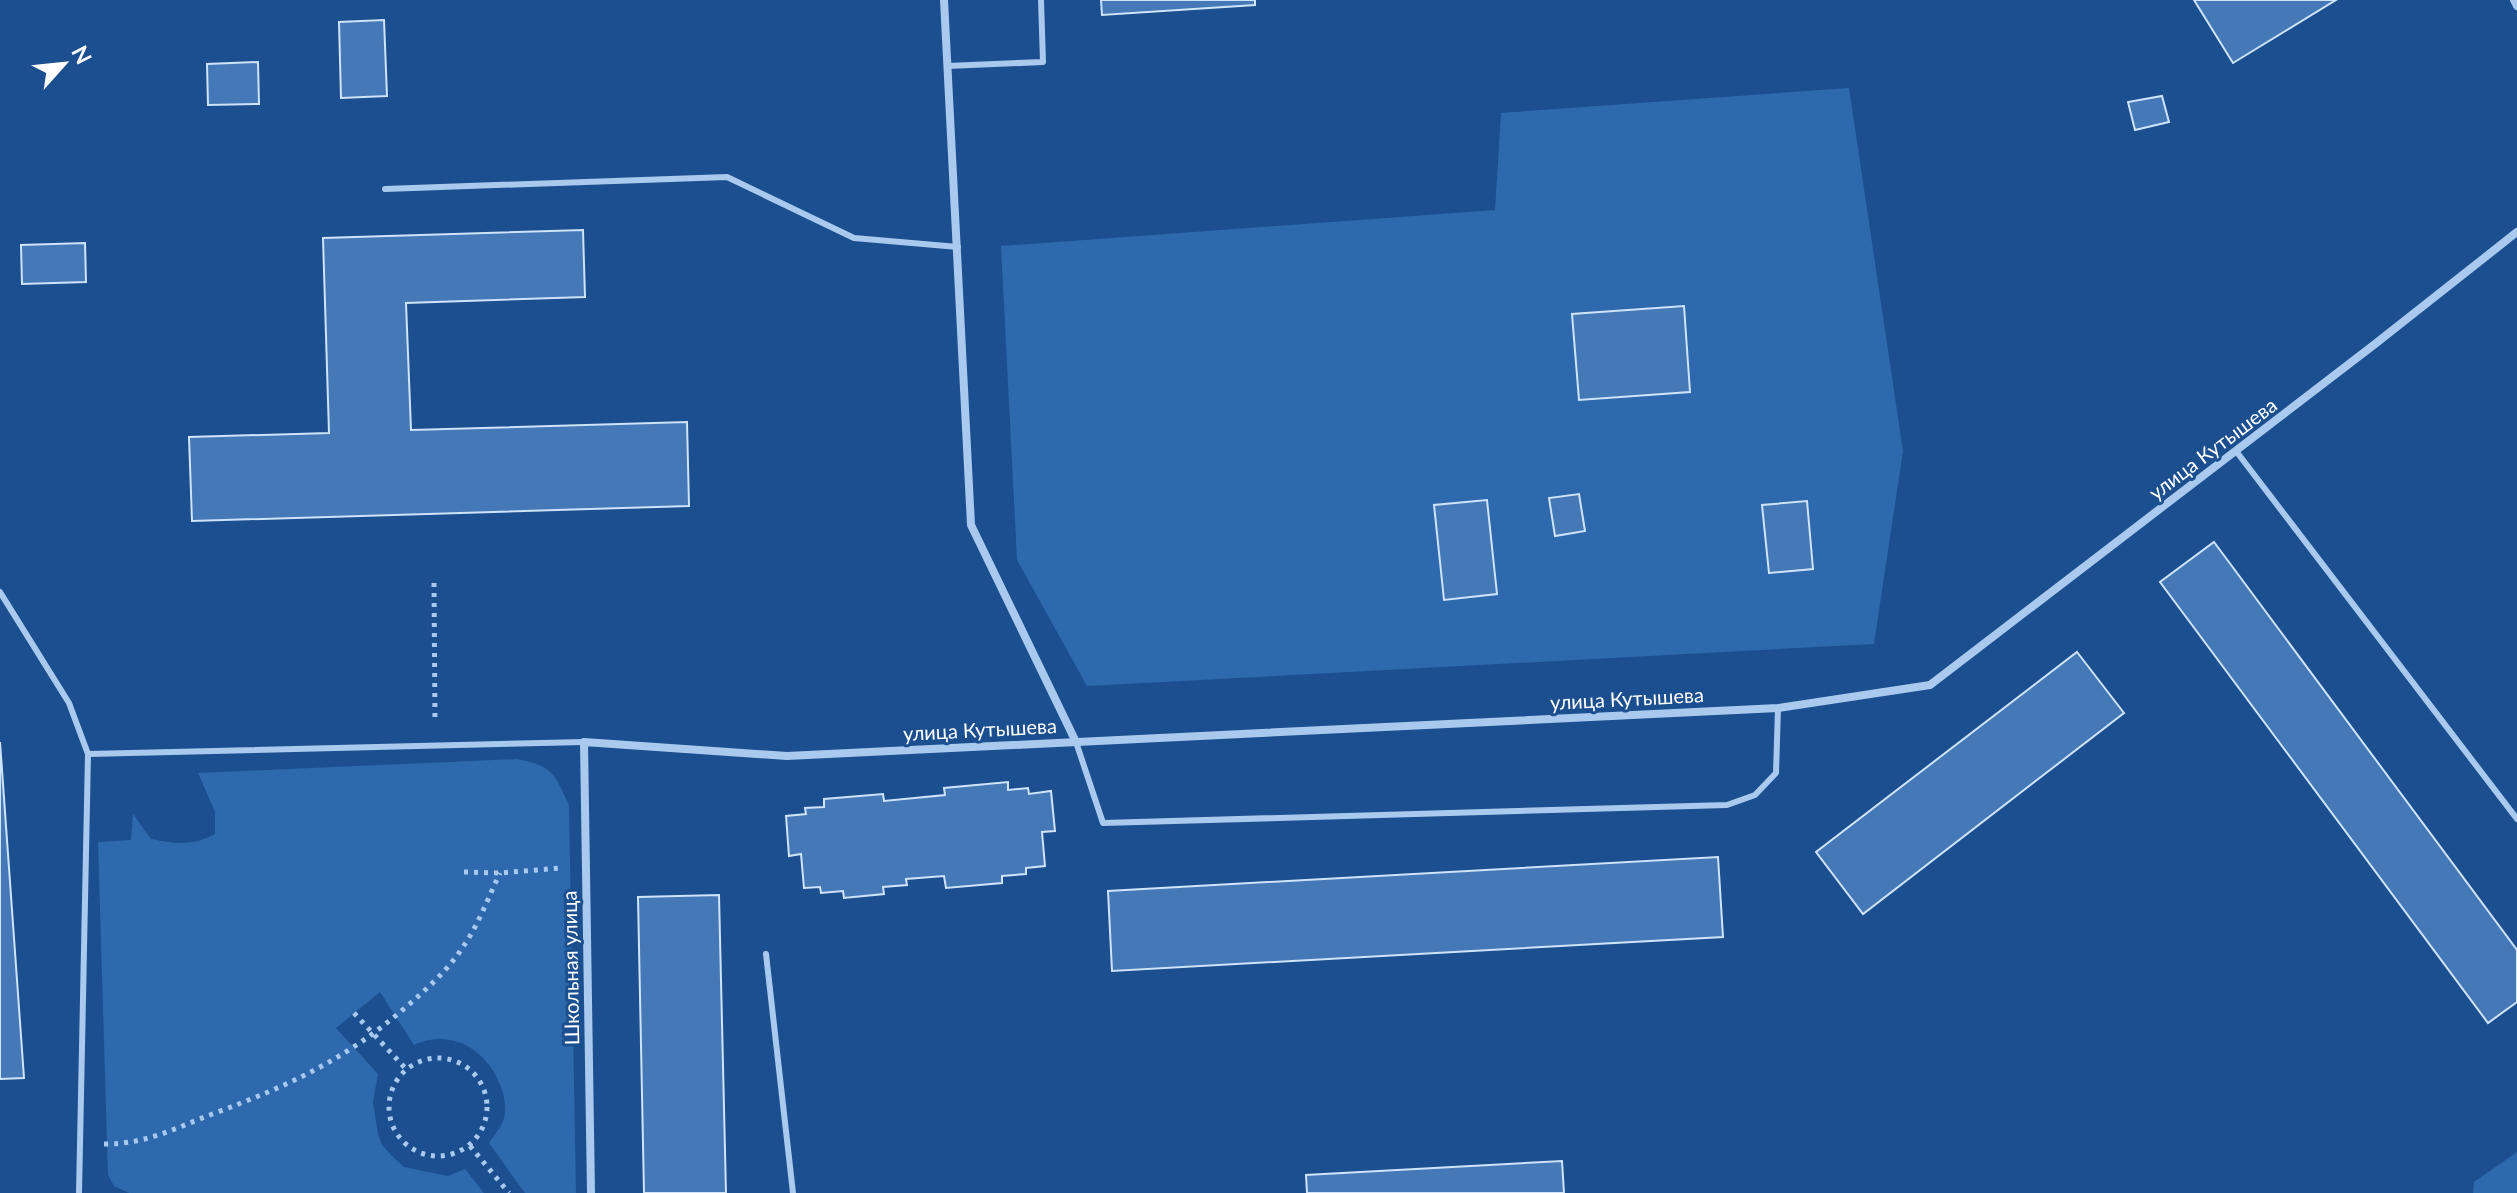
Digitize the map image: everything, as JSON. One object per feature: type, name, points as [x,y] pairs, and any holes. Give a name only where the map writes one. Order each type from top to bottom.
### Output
[{"type":"street","points":[[944,0],[971,525],[1076,742]]},
{"type":"street","points":[[2514,0],[2517,6]]},
{"type":"street","name":"улица Кутышева","points":[[584,742],[787,756],[1778,708],[1930,685],[2517,232]]},
{"type":"street","name":"Школьная улица","points":[[584,742],[591,1193]]},
{"type":"lane","points":[[947,66],[1043,62],[1041,0]]},
{"type":"lane","points":[[385,189],[727,177],[854,238],[958,247]]},
{"type":"lane","points":[[2236,451],[2517,819]]},
{"type":"lane","points":[[0,592],[69,703],[88,754],[79,1193]]},
{"type":"lane","points":[[1076,742],[1103,823],[1727,805],[1755,795],[1776,773],[1778,708]]},
{"type":"lane","points":[[88,754],[584,742]]},
{"type":"lane","points":[[766,954],[793,1193]]},
{"type":"path","points":[[434,583],[435,747]]},
{"type":"path","points":[[464,872],[500,873],[586,867]]},
{"type":"path","points":[[80,1144],[118,1144],[164,1135],[312,1073],[345,1054],[448,968],[467,942],[500,873]]},
{"type":"path","points":[[354,1013],[406,1069]]},
{"type":"path","points":[[448,1058],[468,1067],[482,1085],[488,1106],[483,1128],[470,1146],[450,1156],[428,1156],[408,1147],[394,1130],[388,1109],[393,1087],[406,1069],[426,1059],[448,1058]]},
{"type":"path","points":[[470,1146],[509,1193]]},
{"type":"shaded area","points":[[1849,88],[1903,451],[1874,644],[1087,686],[1017,560],[1001,246],[1495,210],[1501,113]]},
{"type":"shaded area","points":[[517,759],[538,765],[551,773],[569,805],[576,1193],[525,1193],[489,1143],[502,1124],[505,1102],[489,1064],[468,1046],[456,1041],[428,1040],[414,1045],[380,992],[336,1028],[378,1074],[373,1102],[382,1145],[404,1167],[448,1176],[465,1169],[484,1193],[129,1193],[114,1186],[108,1175],[98,842],[131,840],[133,814],[151,839],[184,843],[215,834],[215,812],[198,773]]},
{"type":"shaded area","points":[[2517,1152],[2517,1193],[2473,1193],[2474,1182]]},
{"type":"building","points":[[1101,0],[1255,0],[1255,5],[1102,15]]},
{"type":"building","points":[[2194,0],[2336,0],[2233,63]]},
{"type":"building","points":[[384,20],[387,96],[341,98],[339,22]]},
{"type":"building","points":[[258,62],[259,104],[208,105],[207,64]]},
{"type":"building","points":[[2162,96],[2169,122],[2135,130],[2128,102]]},
{"type":"building","points":[[583,230],[585,297],[406,303],[411,430],[687,422],[689,506],[192,521],[189,437],[329,433],[323,238]]},
{"type":"building","points":[[85,243],[86,282],[22,284],[21,245]]},
{"type":"building","points":[[1684,306],[1690,392],[1579,400],[1572,314]]},
{"type":"building","points":[[1579,494],[1585,531],[1555,536],[1549,498]]},
{"type":"building","points":[[1487,500],[1497,594],[1444,600],[1434,505]]},
{"type":"building","points":[[1807,501],[1813,569],[1769,573],[1762,505]]},
{"type":"building","points":[[2214,542],[2517,950],[2517,1002],[2488,1023],[2160,582]]},
{"type":"building","points":[[2077,652],[2124,713],[1863,914],[1816,852]]},
{"type":"building","points":[[0,742],[24,1078],[0,1079]]},
{"type":"building","points":[[1008,782],[1008,790],[1028,788],[1029,794],[1051,791],[1055,831],[1042,832],[1045,866],[1026,868],[1026,874],[1002,876],[1002,883],[946,888],[944,876],[906,879],[907,885],[883,887],[884,894],[844,898],[843,891],[821,893],[820,887],[804,888],[801,854],[789,856],[786,816],[806,814],[805,808],[824,807],[824,799],[883,794],[884,801],[945,795],[944,788]]},
{"type":"building","points":[[1718,857],[1723,937],[1112,971],[1108,891]]},
{"type":"building","points":[[719,895],[726,1193],[644,1193],[638,897]]},
{"type":"building","points":[[1562,1161],[1564,1193],[1307,1193],[1306,1175]]}]
